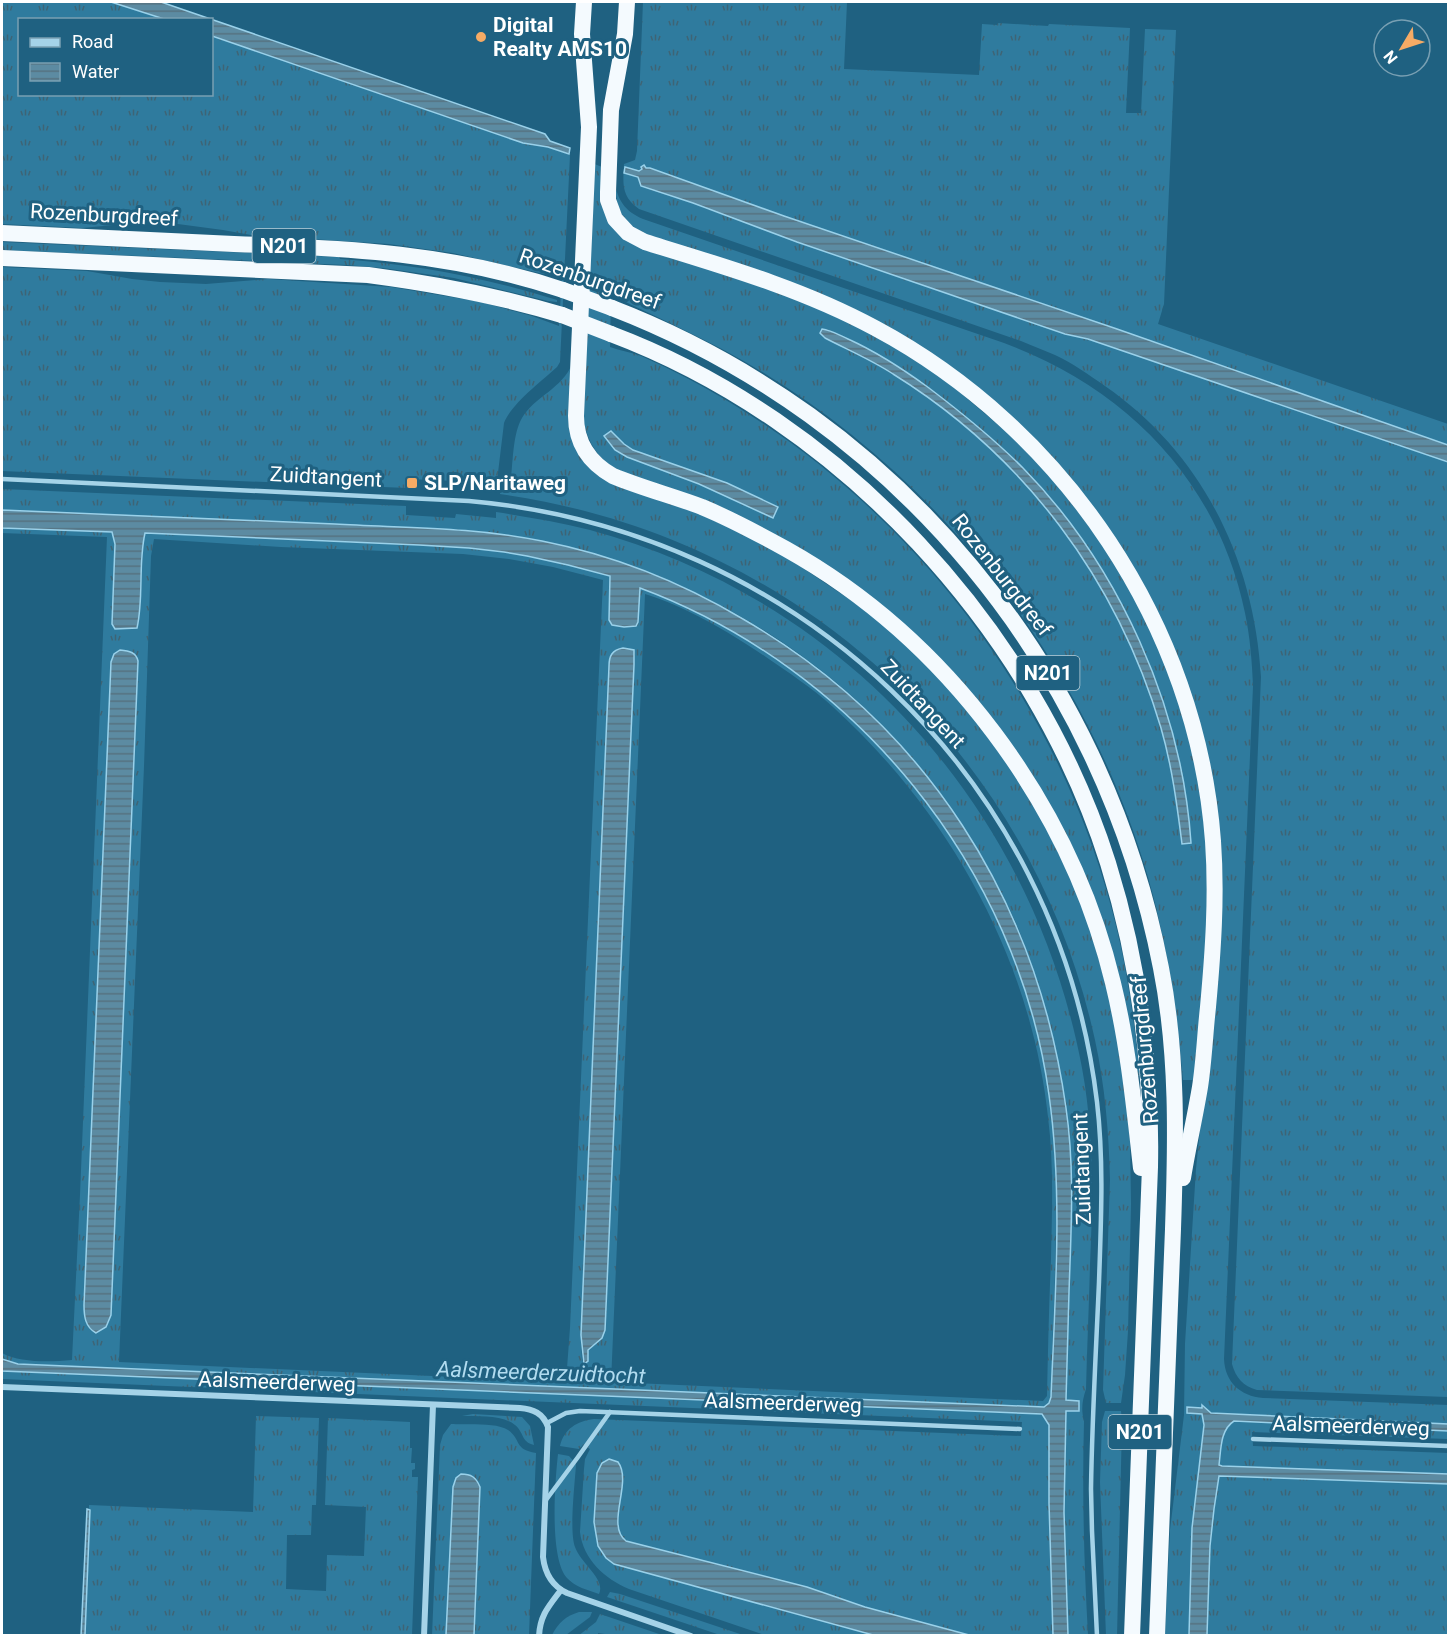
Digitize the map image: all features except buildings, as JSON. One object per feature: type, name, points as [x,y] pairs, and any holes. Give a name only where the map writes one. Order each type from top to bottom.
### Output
[{"type":"highway","name":"N201","points":[[584,2],[582,33],[589,128],[576,416],[581,444],[588,456],[602,470],[730,520],[798,556],[854,593],[940,669],[983,718],[1012,758],[1043,806],[1068,856],[1089,905],[1109,966],[1130,1066],[1148,1229]]},
{"type":"highway","name":"N201","points":[[627,2],[625,34],[611,110],[607,186],[608,200],[615,219],[628,233],[645,242],[750,275],[819,301],[875,327],[950,374],[1006,419],[1053,467],[1119,556],[1167,651],[1192,724],[1205,782],[1212,840],[1215,897],[1200,1084],[1173,1229]]},
{"type":"highway","name":"Rozenburgdreef","points":[[2,233],[389,252],[483,268],[530,279],[563,290],[679,336],[738,368],[805,411],[860,454],[918,507],[968,561],[1011,617],[1055,685],[1095,761],[1137,871],[1159,958],[1168,1013],[1174,1076],[1175,1135],[1157,1635]]},
{"type":"highway","name":"Rozenburgdreef","points":[[2,258],[368,275],[471,291],[562,315],[670,360],[735,395],[804,441],[862,489],[914,539],[959,590],[996,640],[1035,700],[1068,764],[1099,836],[1118,896],[1133,956],[1149,1074],[1151,1126],[1132,1635]]},
{"type":"street","name":"Aalsmeerderweg","points":[[2,1387],[524,1408],[538,1413],[547,1423]]},
{"type":"street","points":[[424,1635],[433,1405]]},
{"type":"street","points":[[547,1423],[543,1554],[544,1564],[551,1580],[561,1590],[576,1596],[691,1635]]},
{"type":"street","points":[[539,1635],[542,1616],[561,1590]]},
{"type":"lane","name":"Zuidtangent","points":[[2,479],[470,501],[536,509],[591,521],[693,557],[769,596],[855,657],[921,720],[961,769],[1013,847],[1054,934],[1086,1036],[1100,1130],[1101,1178],[1091,1489],[1097,1635]]},
{"type":"lane","name":"Aalsmeerderweg","points":[[547,1423],[573,1412],[610,1412],[1020,1429]]},
{"type":"lane","points":[[545,1501],[610,1412]]},
{"type":"lane","name":"Aalsmeerderweg","points":[[1253,1439],[1449,1446]]},
{"type":"green space","points":[[2,2],[111,2],[161,18],[18,18],[18,96],[213,96],[213,36],[523,143],[548,147],[570,155],[560,362],[513,408],[504,423],[496,489],[457,485],[456,481],[408,479],[407,488],[2,471],[2,267],[87,271],[160,282],[206,284],[268,279],[391,287],[481,302],[559,326],[562,276],[453,253],[389,244],[251,235],[178,224],[134,223],[82,228],[2,224]]},
{"type":"green space","points":[[643,2],[847,2],[844,69],[979,75],[982,24],[1048,26],[1049,24],[1130,28],[1126,113],[1141,113],[1145,29],[1176,30],[1164,304],[1158,324],[1448,424],[1448,445],[650,168],[639,172],[625,167],[624,173],[624,164],[635,160]]},
{"type":"green space","points":[[592,163],[602,167],[611,224],[825,309],[921,360],[1034,455],[1114,559],[1162,653],[1192,744],[1207,838],[1209,930],[1195,1080],[1183,1080],[1178,1029],[1161,927],[1148,877],[1120,795],[1083,716],[1039,641],[988,571],[930,505],[866,446],[796,394],[722,349],[611,295],[610,347],[641,356],[700,385],[804,452],[868,506],[926,566],[979,632],[1025,702],[1063,776],[1095,853],[1122,952],[1140,1076],[1135,1076],[1129,1031],[1043,797],[877,605],[609,465],[591,444],[582,417]],"holes":[[[827,329],[876,353],[909,373],[1040,487],[1138,639],[1165,743],[1134,650],[1115,611],[1069,537],[1042,503],[1013,471],[963,425],[904,382],[820,331]],[[612,431],[633,450],[746,491],[778,507],[773,518],[698,484],[627,457]],[[1166,746],[1191,840],[1182,843]]]},
{"type":"green space","points":[[624,173],[638,177],[704,208],[1065,334],[1088,339],[1448,462],[1448,1397],[1257,1390],[1241,1381],[1232,1364],[1261,677],[1256,634],[1247,592],[1234,551],[1217,513],[1196,477],[1170,444],[1140,413],[1081,369],[1062,358],[1021,341],[639,209],[629,199],[624,189]]},
{"type":"green space","points":[[615,185],[624,206],[643,219],[1004,343],[1049,362],[1090,386],[1128,414],[1161,446],[1190,482],[1213,522],[1232,566],[1247,622],[1253,686],[1224,1359],[1227,1375],[1241,1391],[1255,1397],[1448,1405],[1448,1424],[1211,1413],[1203,1406],[1204,1425],[1192,1528],[1189,1635],[1165,1635],[1170,1530],[1184,1415],[1185,1344],[1196,1169],[1214,991],[1204,755],[1117,544],[923,349],[648,236],[632,226],[622,214],[618,206]]},
{"type":"green space","points":[[2,242],[339,257],[340,259],[423,268],[477,279],[531,292],[557,300],[557,302],[454,278],[383,268],[2,250]]},
{"type":"green space","points":[[572,364],[577,449],[676,503],[773,548],[877,618],[948,685],[1026,787],[1083,904],[1119,1032],[1130,1142],[1131,1204],[1128,1331],[1121,1403],[1106,1403],[1103,1390],[1110,1180],[1106,1110],[1095,1040],[1063,934],[1016,837],[956,749],[884,672],[801,608],[708,555],[607,517],[500,494],[502,477],[511,478],[515,439],[522,418],[534,404],[562,380]]},
{"type":"green space","points":[[2,489],[406,506],[406,515],[455,518],[456,514],[496,518],[496,512],[590,530],[683,563],[768,607],[846,662],[914,728],[973,802],[1021,884],[1057,973],[1082,1068],[1091,1141],[1092,1191],[1086,1389],[1082,1409],[1088,1635],[1068,1635],[1064,1512],[1066,1410],[1079,1401],[1066,1400],[1071,1174],[1069,1131],[1060,1075],[1033,971],[1008,905],[982,857],[954,813],[899,743],[863,706],[824,672],[736,614],[641,569],[592,553],[517,536],[468,531],[2,510]]},
{"type":"green space","points":[[2,528],[112,532],[115,544],[115,629],[137,628],[145,533],[443,546],[484,549],[557,562],[610,576],[609,620],[639,587],[709,618],[774,658],[834,704],[888,757],[936,815],[976,879],[1009,948],[1034,1021],[1042,1051],[1052,1113],[1056,1175],[1055,1290],[1052,1385],[1049,1403],[1044,1407],[18,1364],[2,1359],[2,1353],[26,1360],[72,1360],[107,537],[2,533]],"holes":[[[154,539],[281,547],[463,554],[553,567],[603,580],[566,1382],[119,1362],[151,556]],[[645,594],[692,613],[723,630],[791,674],[832,706],[874,748],[913,793],[948,841],[978,892],[1003,946],[1024,1001],[1039,1058],[1048,1117],[1052,1206],[1047,1396],[1043,1401],[611,1382]],[[617,649],[634,650],[634,665],[605,1330],[602,1338],[588,1350],[588,1358],[582,1361],[581,1335],[609,666],[610,658]],[[131,652],[138,662],[111,1315],[88,1326],[84,1317],[84,1305],[111,662]]]},
{"type":"green space","points":[[2,1371],[1042,1414],[1049,1425],[1053,1635],[969,1635],[865,1607],[807,1587],[626,1541],[621,1537],[618,1526],[622,1475],[597,1473],[594,1522],[597,1543],[614,1564],[873,1635],[765,1635],[629,1589],[612,1580],[597,1567],[590,1559],[582,1542],[580,1532],[584,1469],[585,1459],[590,1449],[583,1445],[579,1449],[560,1446],[572,1427],[594,1419],[1021,1436],[1022,1422],[2,1379]]},
{"type":"green space","points":[[1105,1411],[1121,1411],[1122,1423],[1117,1636],[1106,1635],[1100,1482],[1102,1422]]},
{"type":"green space","points":[[473,1414],[522,1417],[530,1426],[534,1445],[527,1442],[518,1428],[509,1421],[490,1417],[462,1416]]},
{"type":"green space","points":[[256,1416],[319,1418],[316,1505],[312,1505],[311,1535],[287,1535],[286,1589],[326,1591],[327,1555],[364,1556],[366,1507],[325,1505],[328,1418],[410,1422],[411,1463],[415,1463],[412,1477],[418,1477],[412,1635],[85,1636],[89,1505],[253,1512]]},
{"type":"green space","points":[[1234,1421],[1448,1431],[1448,1439],[1252,1432],[1253,1446],[1448,1453],[1448,1474],[1222,1466],[1219,1465],[1222,1441],[1229,1425]]},
{"type":"green space","points":[[451,1424],[503,1427],[512,1434],[521,1447],[536,1453],[529,1635],[474,1635],[480,1487],[463,1474],[459,1475],[453,1487],[446,1635],[432,1636],[440,1445],[443,1435]]},
{"type":"green space","points":[[558,1454],[569,1456],[576,1464],[572,1519],[573,1540],[578,1553],[599,1583],[599,1594],[574,1584],[561,1568],[555,1537]]},
{"type":"green space","points":[[1219,1475],[1448,1484],[1448,1635],[1207,1636],[1210,1546]]},
{"type":"green space","points":[[610,1592],[743,1635],[720,1635],[607,1597]]},
{"type":"green space","points":[[579,1612],[592,1612],[590,1617],[566,1635],[552,1635],[563,1620]]},
{"type":"green space","points":[[600,1614],[662,1635],[619,1636],[598,1633],[598,1635],[578,1636],[596,1622]]},
{"type":"water","points":[[111,2],[161,2],[208,18],[161,18]]},
{"type":"water","points":[[213,20],[545,134],[550,141],[570,148],[569,154],[548,147],[523,143],[213,36]]},
{"type":"water","points":[[644,165],[646,168],[1448,445],[1448,462],[797,242],[641,186],[638,177],[624,173],[625,167],[639,171]]},
{"type":"water","points":[[822,329],[859,344],[890,361],[966,417],[1023,468],[1057,507],[1088,549],[1116,594],[1140,641],[1159,690],[1174,741],[1185,792],[1191,843],[1182,844],[1168,757],[1161,728],[1142,674],[1119,622],[1092,573],[1060,526],[1024,483],[984,443],[941,407],[885,369],[825,338],[820,333]]},
{"type":"water","points":[[611,431],[633,450],[727,483],[778,507],[773,518],[699,484],[627,457],[615,450],[604,436]]},
{"type":"water","points":[[2,510],[439,529],[517,536],[568,547],[646,571],[695,593],[743,619],[808,662],[867,711],[918,765],[962,825],[999,890],[1029,959],[1051,1032],[1066,1108],[1071,1154],[1066,1400],[1079,1401],[1079,1411],[1066,1411],[1064,1512],[1068,1635],[1053,1635],[1049,1425],[1042,1414],[2,1371],[2,1359],[18,1364],[1044,1407],[1049,1403],[1051,1397],[1057,1208],[1049,1095],[1031,1011],[1002,931],[963,855],[914,786],[856,723],[790,669],[718,623],[640,588],[636,626],[612,625],[609,620],[610,576],[504,552],[419,545],[145,533],[137,628],[115,629],[112,624],[115,544],[112,532],[2,528]]},
{"type":"water","points":[[623,648],[634,650],[634,665],[605,1330],[602,1338],[588,1350],[588,1361],[584,1364],[581,1335],[609,662],[614,652]]},
{"type":"water","points":[[120,650],[134,654],[138,661],[111,1315],[106,1327],[96,1333],[87,1324],[84,1305],[111,662],[114,654]]},
{"type":"water","points":[[1202,1405],[1211,1413],[1448,1424],[1448,1431],[1234,1421],[1224,1435],[1219,1465],[1448,1474],[1448,1484],[1219,1476],[1210,1546],[1207,1635],[1189,1635],[1192,1528],[1204,1425],[1202,1414],[1187,1413],[1187,1407],[1202,1408]]},
{"type":"water","points":[[609,1459],[618,1462],[622,1470],[618,1525],[620,1534],[626,1541],[807,1587],[865,1607],[969,1635],[873,1635],[614,1564],[606,1558],[598,1546],[594,1522],[597,1473],[602,1463]]},
{"type":"water","points":[[461,1474],[473,1477],[480,1487],[474,1635],[446,1635],[453,1487],[456,1478]]},
{"type":"water","points":[[87,1509],[90,1510],[85,1635],[81,1636]]},
{"type":"place","name":"Digital Realty AMS10","points":[[481,37]]},
{"type":"place","name":"SLP/Naritaweg","points":[[412,483]]},
{"type":"water label","name":"Aalsmeerderzuidtocht","points":[[541,1372]]}]
